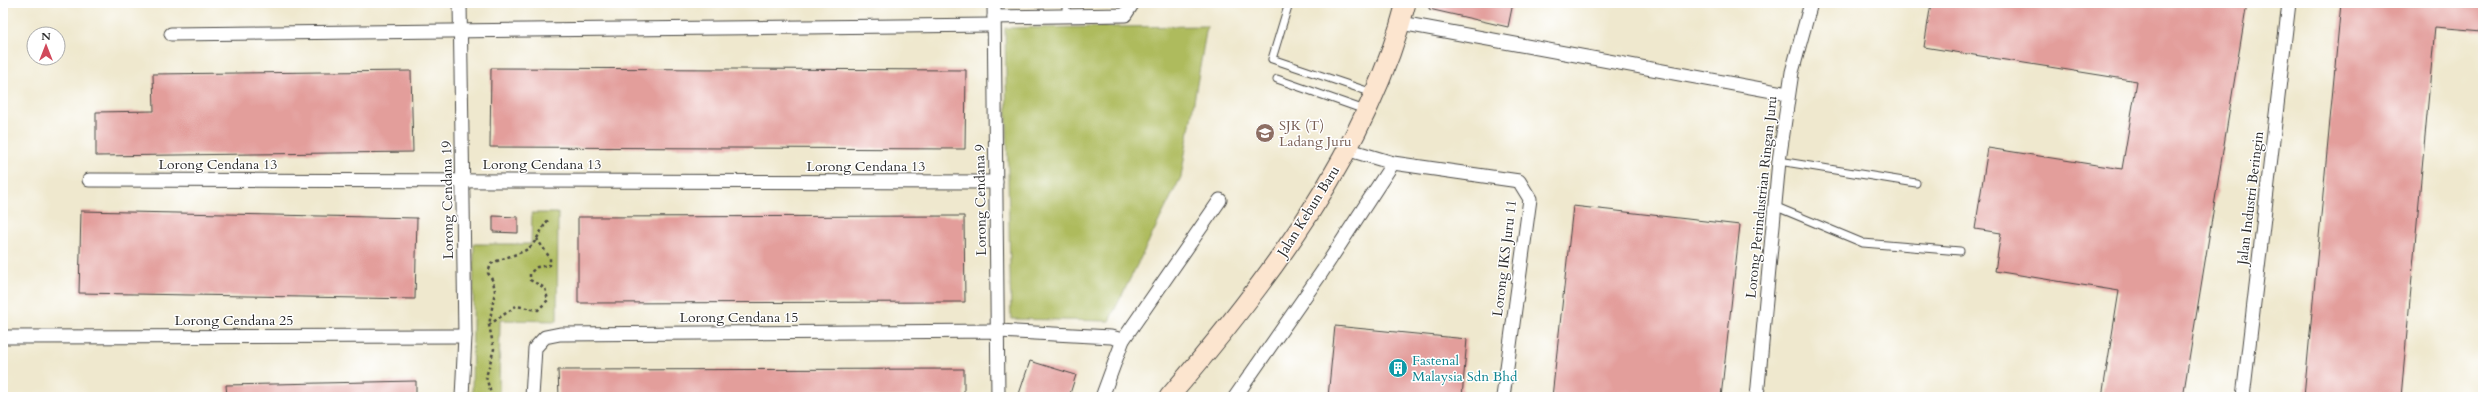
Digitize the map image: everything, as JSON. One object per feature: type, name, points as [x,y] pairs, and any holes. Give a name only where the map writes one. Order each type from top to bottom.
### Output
[{"type":"street","name":"Lorong Cendana 19","points":[[460,3],[465,336],[462,397]]},
{"type":"street","name":"Lorong Cendana 9","points":[[994,3],[998,397]]},
{"type":"street","points":[[171,34],[993,21],[1066,16],[1124,15],[1133,3]]},
{"type":"street","name":"Jalan Kebun Baru","points":[[1170,397],[1255,292],[1292,238],[1346,149],[1368,111],[1375,94],[1401,23],[1406,3]]},
{"type":"street","name":"Lorong Perindustrian Ringan Juru","points":[[1757,397],[1774,206],[1788,94],[1792,72],[1811,3]]},
{"type":"street","name":"Jalan Industri Beringin","points":[[2243,397],[2289,3]]},
{"type":"street","points":[[1401,23],[1788,94]]},
{"type":"street","name":"Lorong IKS Juru 11","points":[[1346,149],[1393,163],[1519,181],[1530,199],[1502,397]]},
{"type":"street","points":[[1235,397],[1322,272],[1393,163]]},
{"type":"street","name":"Lorong Cendana 13","points":[[89,180],[996,182]]},
{"type":"street","points":[[1102,397],[1123,340],[1220,200]]},
{"type":"street","name":"Lorong Cendana 15","points":[[532,397],[535,348],[545,337],[560,334],[998,331],[1111,337],[1123,340]]},
{"type":"street","name":"Lorong Cendana 25","points":[[3,337],[465,336]]},
{"type":"lane","points":[[1066,3],[1066,16]]},
{"type":"lane","points":[[1289,3],[1272,59],[1375,94]]},
{"type":"lane","points":[[1278,79],[1368,111]]},
{"type":"lane","points":[[1779,161],[1916,183]]},
{"type":"lane","points":[[1774,206],[1863,243],[1960,251]]},
{"type":"path","points":[[492,397],[486,377],[494,349],[489,326],[495,291],[493,281],[488,273],[491,264],[524,251],[537,239],[549,219]]},
{"type":"path","points":[[489,326],[516,306],[538,310],[548,300],[545,288],[530,280],[530,273],[537,267],[550,265],[550,258],[537,239]]},
{"type":"green space","points":[[1207,26],[1181,177],[1109,321],[1011,319],[1005,28]]},
{"type":"green space","points":[[532,213],[558,213],[557,321],[500,320],[499,397],[472,397],[474,244],[531,244]]},
{"type":"building","points":[[1430,3],[1513,3],[1508,27],[1429,9]]},
{"type":"building","points":[[1931,3],[2247,3],[2183,397],[2102,397],[2119,291],[1995,271],[2001,233],[1975,229],[1988,148],[2122,169],[2137,81],[1924,47]]},
{"type":"building","points":[[2341,3],[2483,3],[2483,31],[2435,27],[2401,397],[2304,397]]},
{"type":"building","points":[[491,68],[966,70],[965,149],[490,147]]},
{"type":"building","points":[[411,71],[413,152],[96,156],[96,112],[154,111],[153,74]]},
{"type":"building","points":[[1573,206],[1740,225],[1721,397],[1552,397]]},
{"type":"building","points":[[81,211],[417,218],[415,299],[79,293]]},
{"type":"building","points":[[493,216],[518,217],[518,233],[493,232]]},
{"type":"building","points":[[964,216],[965,302],[578,303],[578,217]]},
{"type":"building","name":"Fastenal Malaysia Sdn Bhd","points":[[1335,326],[1467,339],[1462,397],[1328,397]]},
{"type":"building","points":[[1030,361],[1076,375],[1069,397],[1018,397]]},
{"type":"building","points":[[964,369],[964,397],[559,397],[558,370]]},
{"type":"building","points":[[416,381],[416,397],[227,397],[226,385]]},
{"type":"place","name":"SJK (T) Ladang Juru","points":[[1265,133]]},
{"type":"place","name":"Fastenal Malaysia Sdn Bhd","points":[[1398,368]]}]
